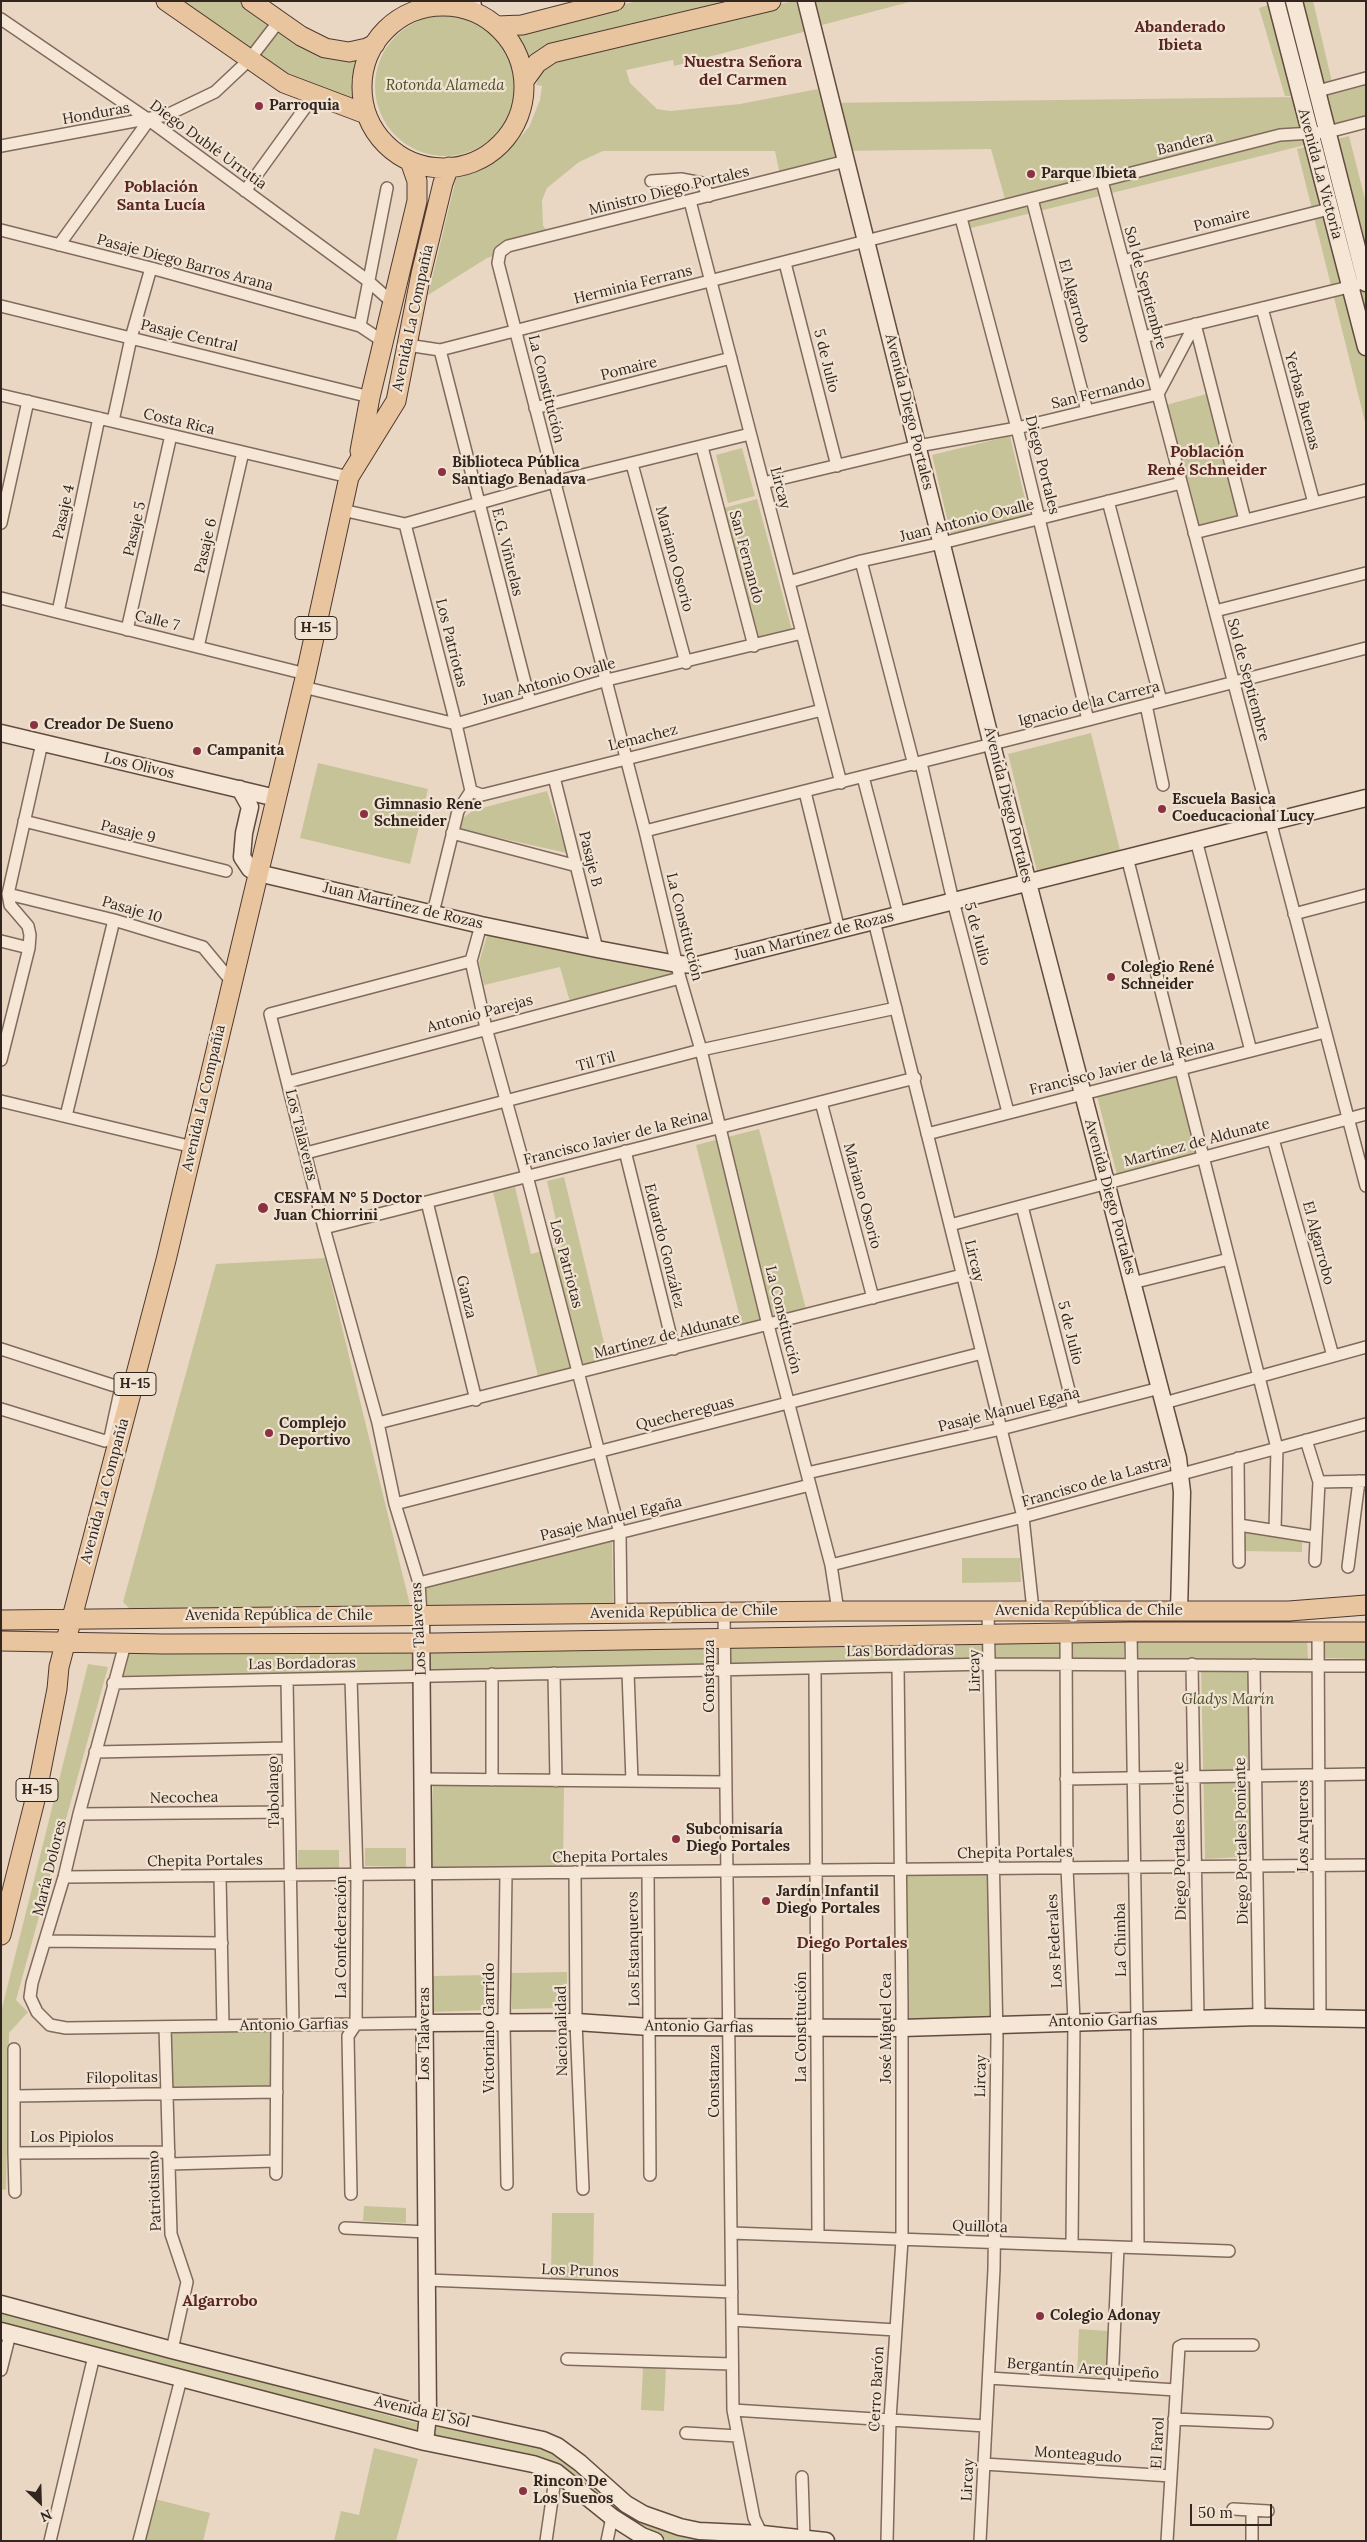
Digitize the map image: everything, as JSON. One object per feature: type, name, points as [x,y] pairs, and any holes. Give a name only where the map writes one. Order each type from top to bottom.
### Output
[{"type":"main road","points":[[166,1],[284,83],[366,114]]},
{"type":"main road","points":[[251,1],[315,44],[335,51],[359,50],[375,44]]},
{"type":"main road","points":[[497,26],[522,25],[614,1]]},
{"type":"main road","points":[[524,81],[537,63],[552,53],[771,1]]},
{"type":"main road","points":[[433,4],[473,7],[497,26],[516,51],[524,81],[522,106],[518,120],[501,144],[478,160],[450,168],[429,167],[410,161],[388,146],[379,137],[366,114],[362,90],[362,78],[369,54],[375,44],[399,19],[433,4]]},
{"type":"main road","name":"Avenida La Compañía","points":[[358,460],[370,397],[417,201],[417,181],[410,161]]},
{"type":"main road","name":"Avenida La Compañía","points":[[1,1935],[36,1796],[57,1689],[59,1667],[70,1619],[127,1388],[193,1147],[305,680],[349,477],[394,406],[441,191],[450,168]]},
{"type":"main road","name":"Avenida República de Chile","points":[[1,1620],[838,1611],[1288,1611],[1366,1605]]},
{"type":"main road","name":"Avenida República de Chile","points":[[1,1641],[125,1644],[423,1643],[989,1636],[1131,1632],[1366,1632]]},
{"type":"street","name":"Avenida Diego Portales","points":[[806,1],[992,745],[1181,1473],[1179,1612]]},
{"type":"street","name":"Avenida La Victoria","points":[[1276,1],[1366,347]]},
{"type":"street","name":"Avenida La Victoria","points":[[1294,1],[1366,283]]},
{"type":"street","name":"Diego Dublé Urrutia","points":[[1,18],[149,120],[367,280],[393,303]]},
{"type":"street","name":"Honduras","points":[[1,146],[149,120],[167,115],[215,92],[249,60],[279,21]]},
{"type":"street","points":[[1318,90],[1366,78]]},
{"type":"street","points":[[245,191],[315,94]]},
{"type":"street","points":[[59,245],[149,120]]},
{"type":"street","name":"Bandera","points":[[866,242],[1280,135],[1328,132],[1366,122]]},
{"type":"street","name":"Ministro Diego Portales","points":[[500,252],[508,246],[846,161]]},
{"type":"street","points":[[651,181],[681,179],[702,183],[709,196]]},
{"type":"street","name":"Sol de Septiembre","points":[[1102,181],[1366,1186]]},
{"type":"street","points":[[360,326],[367,280],[387,188]]},
{"type":"street","name":"El Algarrobo","points":[[1032,199],[1087,411]]},
{"type":"street","name":"Lircay","points":[[690,201],[841,783]]},
{"type":"street","name":"Pomaire","points":[[1123,261],[1329,209]]},
{"type":"street","name":"Diego Portales","points":[[961,218],[1040,518],[1088,720]]},
{"type":"street","name":"Pasaje Diego Barros Arana","points":[[1,230],[151,268],[360,326],[384,342]]},
{"type":"street","name":"Herminia Ferrans","points":[[407,345],[440,350],[866,242]]},
{"type":"street","name":"La Constitución","points":[[500,252],[498,263],[607,680],[678,971],[701,1050],[768,1325],[831,1566],[838,1611]]},
{"type":"street","name":"5 de Julio","points":[[785,263],[837,466]]},
{"type":"street","points":[[113,421],[131,338],[151,268]]},
{"type":"street","points":[[1143,337],[1366,283]]},
{"type":"street","name":"Pasaje Central","points":[[1,306],[370,397]]},
{"type":"street","name":"Yerbas Buenas","points":[[1262,308],[1314,503]]},
{"type":"street","points":[[1195,324],[1245,520]]},
{"type":"street","name":"San Fernando","points":[[763,483],[918,446],[1017,428],[1158,394],[1195,324]]},
{"type":"street","name":"E.G. Viñuelas","points":[[440,350],[530,702]]},
{"type":"street","name":"Pomaire","points":[[535,408],[730,358]]},
{"type":"street","name":"Costa Rica","points":[[1,395],[349,477]]},
{"type":"street","points":[[1,523],[28,402]]},
{"type":"street","name":"Pasaje 4","points":[[58,612],[99,418]]},
{"type":"street","points":[[342,510],[406,524],[479,505],[554,482],[750,434]]},
{"type":"street","name":"Pasaje 5","points":[[127,630],[171,435]]},
{"type":"street","name":"San Fernando","points":[[702,447],[754,646]]},
{"type":"street","name":"Pasaje 6","points":[[198,647],[243,452]]},
{"type":"street","name":"Mariano Osorio","points":[[632,464],[686,663]]},
{"type":"street","name":"Juan Antonio Ovalle","points":[[789,582],[861,561],[942,543],[1181,483]]},
{"type":"street","points":[[1194,533],[1366,490]]},
{"type":"street","points":[[1108,501],[1161,701]]},
{"type":"street","name":"Los Patriotas","points":[[406,524],[471,791]]},
{"type":"street","name":"5 de Julio","points":[[861,561],[917,764],[1008,1112]]},
{"type":"street","points":[[1215,611],[1366,573]]},
{"type":"street","name":"Calle 7","points":[[1,598],[198,647],[305,680]]},
{"type":"street","name":"Juan Antonio Ovalle","points":[[456,724],[607,680],[686,663],[802,633]]},
{"type":"street","name":"Ignacio de la Carrera","points":[[645,831],[992,745],[1366,648]]},
{"type":"street","points":[[305,680],[456,724]]},
{"type":"street","points":[[1146,705],[1164,785]]},
{"type":"street","name":"Lemachez","points":[[471,791],[482,795],[626,757],[822,710]]},
{"type":"street","name":"Los Olivos","points":[[1,733],[276,798]]},
{"type":"street","points":[[1,1060],[7,1013],[29,948],[28,926],[15,914],[10,905],[8,894],[42,743]]},
{"type":"street","name":"Pasaje B","points":[[554,777],[597,949]]},
{"type":"street","points":[[863,777],[899,914]]},
{"type":"street","points":[[240,789],[250,807],[244,833],[242,857],[250,869],[258,873]]},
{"type":"street","points":[[433,913],[458,811],[471,791]]},
{"type":"street","points":[[805,792],[839,930]]},
{"type":"street","name":"Juan Martínez de Rozas","points":[[258,873],[481,925],[597,949],[678,971],[1027,881],[1366,798]]},
{"type":"street","name":"Pasaje 9","points":[[24,822],[226,871]]},
{"type":"street","points":[[452,833],[577,866]]},
{"type":"street","points":[[1196,840],[1251,1052]]},
{"type":"street","points":[[1127,858],[1277,1448],[1275,1530]]},
{"type":"street","name":"Pasaje 10","points":[[8,894],[114,920],[203,947],[232,982]]},
{"type":"street","points":[[1294,914],[1366,895]]},
{"type":"street","points":[[66,1116],[114,920]]},
{"type":"street","name":"Lircay","points":[[874,921],[915,1078],[927,1134],[1023,1517],[1033,1610]]},
{"type":"street","name":"Los Patriotas","points":[[481,925],[471,961],[486,1028],[527,1176],[620,1533],[621,1613]]},
{"type":"street","points":[[1,941],[29,948]]},
{"type":"street","name":"Los Talaveras","points":[[425,2442],[428,2415],[422,1780],[423,1643],[419,1583],[395,1504],[378,1424],[324,1228],[270,1014],[471,961]]},
{"type":"street","name":"Antonio Parejas","points":[[288,1082],[486,1028],[678,971]]},
{"type":"street","name":"Til Til","points":[[306,1153],[701,1050],[896,1008]]},
{"type":"street","name":"Francisco Javier de la Reina","points":[[927,1134],[1325,1032]]},
{"type":"street","name":"Francisco Javier de la Reina","points":[[324,1228],[915,1078]]},
{"type":"street","points":[[1,1101],[193,1147]]},
{"type":"street","name":"Mariano Osorio","points":[[822,1102],[873,1298]]},
{"type":"street","name":"Martínez de Aldunate","points":[[950,1225],[1366,1114]]},
{"type":"street","name":"El Algarrobo","points":[[1273,1139],[1333,1356]]},
{"type":"street","name":"Eduardo González","points":[[625,1151],[674,1349]]},
{"type":"street","name":"Ganza","points":[[427,1202],[476,1400]]},
{"type":"street","name":"5 de Julio","points":[[1022,1206],[1074,1410]]},
{"type":"street","points":[[1132,1283],[1229,1259]]},
{"type":"street","name":"Martínez de Aldunate","points":[[378,1424],[962,1275]]},
{"type":"street","name":"Pasaje Manuel Egaña","points":[[807,1473],[1001,1429],[1074,1410],[1162,1396],[1258,1377],[1366,1347]]},
{"type":"street","points":[[1,1349],[127,1388],[110,1438],[105,1441],[1,1409]]},
{"type":"street","name":"Quechereguas","points":[[395,1504],[982,1353]]},
{"type":"street","name":"Francisco de la Lastra","points":[[831,1566],[1023,1517],[1366,1424]]},
{"type":"street","points":[[1306,1440],[1319,1482],[1315,1561]]},
{"type":"street","points":[[1238,1458],[1239,1562]]},
{"type":"street","points":[[1319,1482],[1362,1481],[1348,1567]]},
{"type":"street","name":"Pasaje Manuel Egaña","points":[[419,1583],[810,1485]]},
{"type":"street","points":[[1239,1525],[1315,1537]]},
{"type":"street","name":"Lircay","points":[[980,2541],[994,2242],[997,2024],[988,1611]]},
{"type":"street","name":"Constanza","points":[[724,1612],[733,2410],[757,2533]]},
{"type":"street","name":"La Chimba","points":[[1131,1632],[1136,1867],[1138,2248]]},
{"type":"street","name":"Los Arqueros","points":[[1318,1632],[1320,2020]]},
{"type":"street","name":"Los Federales","points":[[1066,1634],[1067,1868],[1074,2021],[1072,2245]]},
{"type":"street","name":"María Dolores","points":[[37,2012],[30,1997],[32,1983],[47,1941],[113,1683],[125,1644]]},
{"type":"street","name":"Las Bordadoras","points":[[113,1683],[990,1664],[1366,1666]]},
{"type":"street","name":"Diego Portales Oriente","points":[[1192,1664],[1198,2018]]},
{"type":"street","name":"Diego Portales Poniente","points":[[1254,1665],[1259,2017]]},
{"type":"street","name":"José Miguel Cea","points":[[898,1666],[902,2240]]},
{"type":"street","name":"La Constitución","points":[[815,1668],[818,2236]]},
{"type":"street","points":[[628,1672],[632,1781]]},
{"type":"street","points":[[554,1673],[556,1781]]},
{"type":"street","points":[[492,1674],[492,1780]]},
{"type":"street","name":"La Confederación","points":[[351,1678],[357,1874],[356,2024],[348,2036],[352,2194]]},
{"type":"street","name":"Tabolango","points":[[287,1680],[293,2025]]},
{"type":"street","points":[[95,1752],[288,1748]]},
{"type":"street","points":[[1066,1779],[1366,1774]]},
{"type":"street","points":[[422,1780],[726,1782]]},
{"type":"street","name":"Necochea","points":[[79,1814],[289,1812]]},
{"type":"street","name":"Chepita Portales","points":[[64,1877],[1366,1865]]},
{"type":"street","name":"Nacionalidad","points":[[576,1872],[576,2022],[582,2189]]},
{"type":"street","name":"Los Estanqueros","points":[[648,1872],[650,2175]]},
{"type":"street","name":"Victoriano Garrido","points":[[506,1873],[504,2022],[507,2184]]},
{"type":"street","points":[[220,1876],[224,2026]]},
{"type":"street","points":[[47,1941],[222,1943]]},
{"type":"street","name":"Antonio Garfias","points":[[37,2012],[50,2025],[66,2028],[576,2022],[730,2028],[818,2026],[902,2028],[1198,2018],[1366,2019]]},
{"type":"street","points":[[276,2174],[277,2025]]},
{"type":"street","name":"Patriotismo","points":[[165,2027],[171,2234],[187,2282],[172,2350]]},
{"type":"street","points":[[14,2049],[14,2153]]},
{"type":"street","name":"Filopolitas","points":[[14,2096],[166,2092],[277,2092]]},
{"type":"street","name":"Los Pipiolos","points":[[15,2192],[14,2153],[169,2152]]},
{"type":"street","points":[[169,2164],[276,2161]]},
{"type":"street","points":[[345,2228],[426,2232]]},
{"type":"street","name":"Quillota","points":[[731,2233],[1229,2251]]},
{"type":"street","name":"Cerro Barón","points":[[887,2541],[890,2419],[902,2240]]},
{"type":"street","points":[[1112,2386],[1118,2247]]},
{"type":"street","name":"Los Prunos","points":[[427,2280],[732,2292]]},
{"type":"street","name":"Avenida El Sol","points":[[1,2304],[428,2415],[526,2434],[557,2446],[580,2463],[626,2504],[660,2521],[699,2531],[757,2533],[826,2541]]},
{"type":"street","points":[[732,2320],[896,2330]]},
{"type":"street","points":[[1,2370],[6,2332]]},
{"type":"street","name":"Avenida El Sol","points":[[6,2332],[425,2442],[533,2464],[556,2472],[612,2517],[655,2541]]},
{"type":"street","name":"El Farol","points":[[1167,2541],[1179,2347],[1182,2345],[1253,2345]]},
{"type":"street","points":[[50,2541],[94,2356]]},
{"type":"street","points":[[567,2359],[732,2364]]},
{"type":"street","name":"Bergantín Arequipeño","points":[[989,2378],[1176,2390]]},
{"type":"street","points":[[140,2541],[180,2379]]},
{"type":"street","points":[[733,2410],[986,2426]]},
{"type":"street","points":[[1174,2419],[1267,2423]]},
{"type":"street","points":[[686,2433],[738,2436]]},
{"type":"street","name":"Monteagudo","points":[[984,2464],[1171,2476]]},
{"type":"street","points":[[546,2541],[556,2472]]},
{"type":"street","points":[[802,2477],[804,2538]]},
{"type":"street","points":[[1233,2509],[1268,2511]]},
{"type":"street","points":[[1252,2510],[1252,2541]]},
{"type":"street","points":[[607,2541],[612,2517]]},
{"type":"green space","points":[[177,1],[244,1],[359,59],[354,79],[357,101],[296,82]]},
{"type":"green space","points":[[637,1],[739,1],[529,62],[523,44],[514,32]]},
{"type":"green space","name":"Parque Ibieta","points":[[793,1],[800,1],[807,31],[674,66],[673,60],[626,70],[630,83],[657,109],[670,111],[740,104],[818,89],[822,103],[1296,97],[1309,144],[971,228],[967,221],[1008,210],[991,149],[836,151],[839,164],[781,180],[775,151],[603,151],[579,162],[547,188],[542,200],[543,226],[555,239],[487,258],[428,295],[456,178],[474,173],[508,151],[529,127],[540,100],[542,86],[536,85],[542,69],[557,59],[571,55]]},
{"type":"green space","points":[[815,1],[913,1],[822,25]]},
{"type":"green space","points":[[1281,1],[1313,1],[1332,82],[1315,87],[1328,140],[1315,143],[1304,96],[1285,96],[1259,8]]},
{"type":"green space","name":"Rotonda Alameda","points":[[445,16],[459,17],[472,21],[495,36],[510,59],[514,72],[514,100],[510,113],[495,136],[472,151],[459,155],[445,156],[431,155],[418,151],[395,136],[380,113],[376,100],[375,86],[376,72],[380,59],[395,36],[418,21],[431,17]]},
{"type":"green space","points":[[1366,84],[1366,126],[1333,137],[1323,96]]},
{"type":"green space","points":[[1349,136],[1366,203],[1366,426],[1297,149]]},
{"type":"green space","points":[[1210,393],[1244,522],[1201,534],[1166,405]]},
{"type":"green space","points":[[1010,436],[1029,516],[951,535],[932,455]]},
{"type":"green space","points":[[742,448],[755,496],[728,503],[716,455]]},
{"type":"green space","points":[[757,499],[793,634],[756,642],[724,508]]},
{"type":"green space","points":[[1091,733],[1120,850],[1037,871],[1008,754]]},
{"type":"green space","name":"Gimnasio Rene Schneider","points":[[318,763],[428,789],[410,864],[300,838]]},
{"type":"green space","points":[[547,791],[567,853],[459,829],[464,817],[474,810]]},
{"type":"green space","points":[[487,935],[673,973],[672,978],[570,1002],[560,967],[484,985],[479,963]]},
{"type":"green space","points":[[1176,1076],[1196,1155],[1117,1175],[1097,1096]]},
{"type":"green space","points":[[759,1129],[806,1309],[742,1325],[696,1145]]},
{"type":"green space","points":[[564,1177],[609,1363],[539,1380],[493,1192],[515,1187],[531,1254],[562,1246],[547,1181]]},
{"type":"green space","name":"Complejo Deportivo","points":[[325,1258],[410,1605],[132,1611],[123,1602],[216,1264]]},
{"type":"green space","points":[[1241,1522],[1302,1532],[1302,1552],[1241,1551]]},
{"type":"green space","points":[[612,1537],[613,1607],[426,1609],[425,1586]]},
{"type":"green space","points":[[962,1558],[1020,1558],[1021,1582],[962,1583]]},
{"type":"green space","points":[[1307,1636],[1308,1660],[1137,1659],[1136,1639]]},
{"type":"green space","points":[[1324,1637],[1366,1637],[1366,1659],[1323,1658]]},
{"type":"green space","points":[[1072,1638],[1125,1639],[1124,1660],[1072,1660]]},
{"type":"green space","points":[[996,1640],[1060,1641],[1060,1661],[995,1660]]},
{"type":"green space","points":[[982,1641],[982,1660],[729,1665],[732,1645]]},
{"type":"green space","points":[[720,1647],[720,1665],[427,1670],[430,1650]]},
{"type":"green space","points":[[416,1648],[415,1671],[120,1676],[128,1650]]},
{"type":"green space","name":"Gladys Marín","points":[[1201,1663],[1253,1665],[1256,1856],[1205,1859]]},
{"type":"green space","points":[[88,1664],[108,1667],[16,2000],[28,2012],[9,2033],[6,2190],[1,2189],[1,2012]]},
{"type":"green space","points":[[433,1785],[564,1787],[563,1867],[430,1869]]},
{"type":"green space","points":[[365,1848],[406,1848],[406,1867],[365,1866]]},
{"type":"green space","points":[[298,1850],[339,1850],[339,1869],[298,1869]]},
{"type":"green space","points":[[992,1868],[993,2021],[903,2024],[899,1869]]},
{"type":"green space","points":[[567,1972],[567,2008],[512,2009],[511,1973]]},
{"type":"green space","points":[[488,1975],[489,2010],[433,2012],[433,1976]]},
{"type":"green space","points":[[277,2025],[277,2092],[172,2092],[170,2026]]},
{"type":"green space","points":[[364,2206],[406,2208],[406,2223],[363,2221]]},
{"type":"green space","points":[[552,2213],[594,2213],[593,2279],[551,2278]]},
{"type":"green space","points":[[1,2311],[412,2422],[532,2445],[567,2460],[626,2508],[766,2541],[671,2541],[653,2536],[581,2487],[415,2433],[1,2323]]},
{"type":"green space","points":[[1079,2329],[1108,2331],[1106,2378],[1077,2376]]},
{"type":"green space","points":[[643,2367],[666,2367],[664,2411],[641,2410]]},
{"type":"green space","points":[[374,2448],[418,2459],[396,2541],[334,2541],[341,2511],[359,2515]]},
{"type":"green space","points":[[147,2497],[210,2513],[203,2541],[136,2541]]},
{"type":"place","name":"Parroquia","points":[[259,106]]},
{"type":"place","name":"Parque Ibieta","points":[[1031,174]]},
{"type":"place","name":"Biblioteca Pública Santiago Benadava","points":[[442,472]]},
{"type":"place","name":"Creador De Sueno","points":[[34,725]]},
{"type":"place","name":"Campanita","points":[[197,751]]},
{"type":"place","name":"Escuela Basica Coeducacional Lucy","points":[[1162,809]]},
{"type":"place","name":"Gimnasio Rene Schneider","points":[[364,814]]},
{"type":"place","name":"Colegio René Schneider","points":[[1111,977]]},
{"type":"place","name":"CESFAM N° 5 Doctor Juan Chiorrini","points":[[263,1208]]},
{"type":"place","name":"Complejo Deportivo","points":[[269,1433]]},
{"type":"place","name":"Subcomisaría Diego Portales","points":[[676,1839]]},
{"type":"place","name":"Jardín Infantil Diego Portales","points":[[766,1901]]},
{"type":"place","name":"Colegio Adonay","points":[[1040,2316]]},
{"type":"place","name":"Rincon De Los Suenos","points":[[523,2491]]},
{"type":"district","name":"Abanderado Ibieta","points":[[1180,36]]},
{"type":"district","name":"Nuestra Señora del Carmen","points":[[743,71]]},
{"type":"district","name":"Población Santa Lucía","points":[[161,196]]},
{"type":"district","name":"Población René Schneider","points":[[1207,461]]},
{"type":"district","name":"Diego Portales","points":[[852,1943]]},
{"type":"district","name":"Algarrobo","points":[[220,2301]]}]
